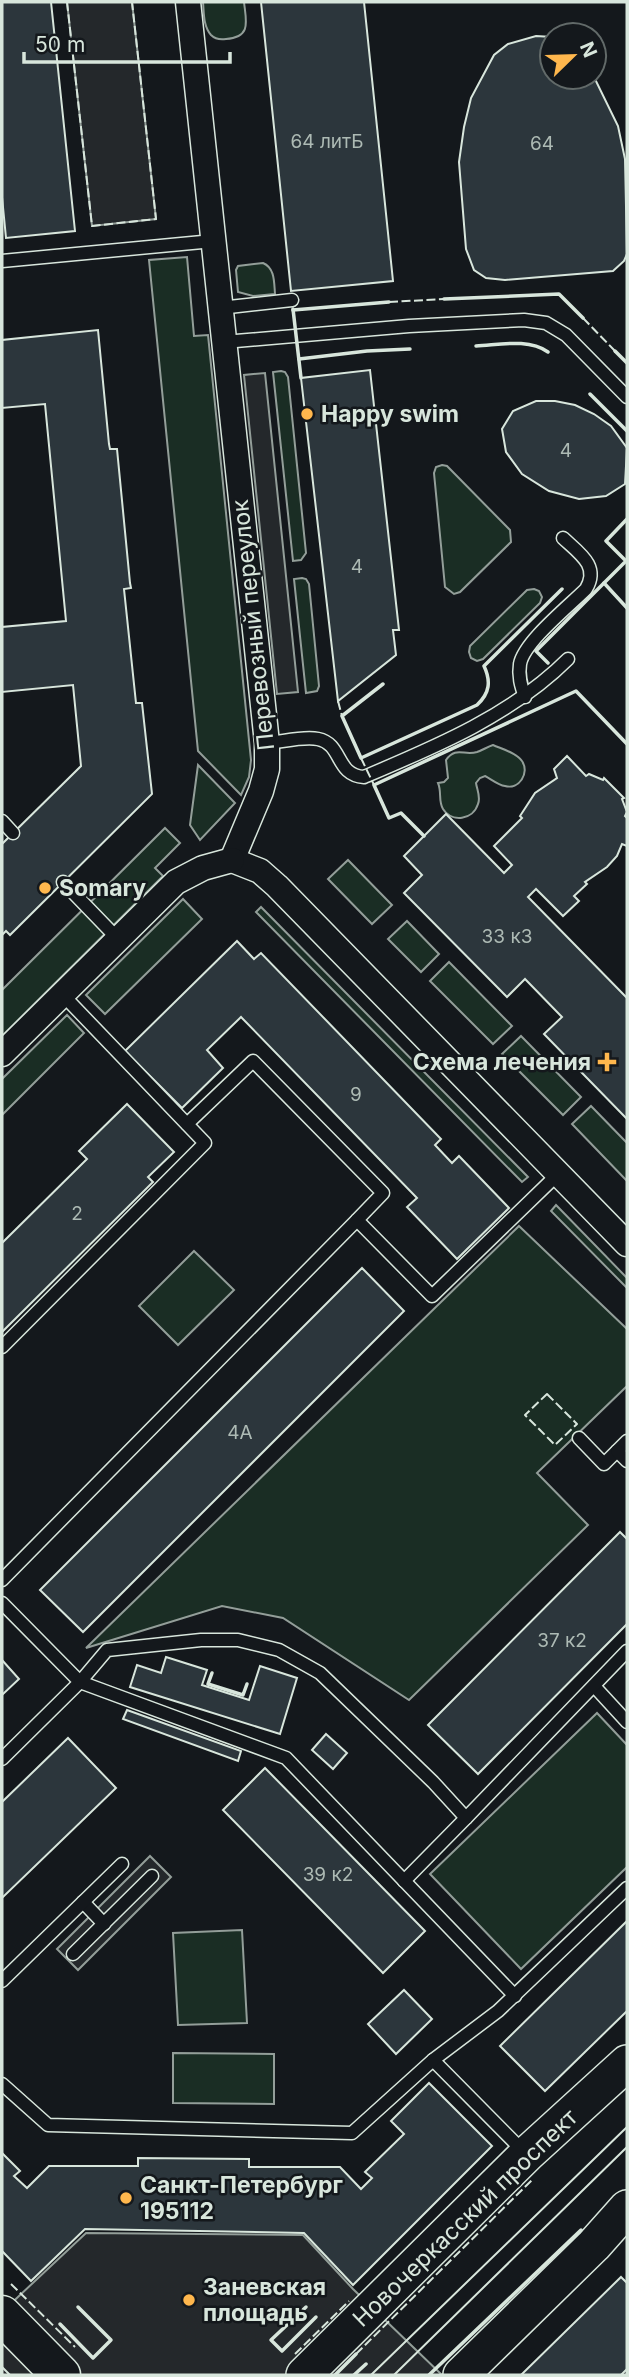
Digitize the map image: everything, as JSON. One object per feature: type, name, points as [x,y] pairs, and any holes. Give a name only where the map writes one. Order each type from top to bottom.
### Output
[{"type":"main road","name":"Новочеркасский проспект","points":[[304,2375],[527,2154],[627,2063]]},
{"type":"main road","points":[[461,2375],[627,2210]]},
{"type":"main road","points":[[2,2315],[61,2375]]},
{"type":"street","name":"Перевозный переулок","points":[[188,2],[267,743],[267,769],[261,791],[232,860]]},
{"type":"street","points":[[2,1054],[176,882],[203,867],[232,860],[260,871],[278,886],[627,1244]]},
{"type":"lane","points":[[2,261],[213,241]]},
{"type":"lane","points":[[220,308],[292,300]]},
{"type":"lane","points":[[224,342],[409,326],[524,320],[546,323],[566,335],[627,397]]},
{"type":"lane","points":[[525,697],[519,681],[520,664],[526,648],[586,589],[591,580],[592,569],[563,538]]},
{"type":"lane","points":[[267,743],[317,739],[328,743],[345,770],[354,776],[364,777],[485,721],[525,697],[568,659]]},
{"type":"lane","points":[[2,821],[13,833]]},
{"type":"lane","points":[[63,882],[118,939]]},
{"type":"lane","points":[[2,1347],[205,1143],[62,994]]},
{"type":"lane","points":[[2,1580],[383,1193],[253,1061],[187,1124]]},
{"type":"lane","points":[[357,1220],[432,1296],[558,1174]]},
{"type":"lane","points":[[579,1438],[604,1464],[627,1441]]},
{"type":"lane","points":[[617,1451],[627,1461]]},
{"type":"lane","points":[[2,1603],[80,1682],[286,1758],[514,1996]]},
{"type":"lane","points":[[2,1759],[80,1682],[107,1650],[201,1640],[238,1640],[279,1650],[320,1673],[433,1782],[466,1818]]},
{"type":"lane","points":[[404,1881],[627,1651]]},
{"type":"lane","points":[[594,1686],[627,1722]]},
{"type":"lane","points":[[2,1981],[122,1864]]},
{"type":"lane","points":[[73,1954],[152,1876]]},
{"type":"lane","points":[[2,2084],[48,2125],[352,2133],[432,2060],[499,2011],[627,1888]]},
{"type":"lane","points":[[83,1902],[104,1924]]},
{"type":"lane","points":[[432,2060],[527,2154]]},
{"type":"green space","points":[[203,2],[244,2],[244,31],[234,38],[218,39],[213,36],[205,23]]},
{"type":"green space","points":[[187,257],[194,336],[208,335],[251,760],[249,777],[241,795],[198,751],[149,260]]},
{"type":"green space","points":[[263,263],[272,272],[275,294],[253,296],[238,292],[238,266]]},
{"type":"green space","points":[[281,371],[288,377],[306,553],[301,560],[293,561],[273,372]]},
{"type":"green space","points":[[447,466],[510,530],[511,542],[460,592],[454,594],[445,587],[434,473],[436,467]]},
{"type":"green space","points":[[302,578],[309,584],[319,686],[317,691],[306,693],[294,579]]},
{"type":"green space","points":[[527,590],[539,591],[542,597],[540,603],[483,659],[477,661],[471,658],[470,646]]},
{"type":"green space","points":[[493,745],[520,758],[525,771],[522,780],[510,787],[485,776],[480,778],[476,783],[479,801],[472,814],[457,818],[447,813],[440,800],[438,783],[448,778],[446,760],[453,753],[477,752]]},
{"type":"green space","points":[[198,765],[235,803],[200,840],[190,825]]},
{"type":"green space","points":[[165,828],[180,843],[155,868],[163,876],[2,1036],[2,990]]},
{"type":"green space","points":[[348,860],[392,905],[372,924],[328,879]]},
{"type":"green space","points":[[183,899],[202,919],[105,1014],[86,995]]},
{"type":"green space","points":[[261,907],[528,1177],[522,1182],[256,912]]},
{"type":"green space","points":[[407,921],[439,954],[421,972],[388,939]]},
{"type":"green space","points":[[449,962],[512,1026],[493,1044],[430,981]]},
{"type":"green space","points":[[67,1015],[84,1033],[2,1115],[2,1079]]},
{"type":"green space","points":[[521,1036],[581,1097],[563,1115],[502,1054]]},
{"type":"green space","points":[[591,1106],[627,1143],[627,1181],[572,1124]]},
{"type":"green space","points":[[556,1205],[627,1278],[627,1288],[551,1211]]},
{"type":"green space","points":[[519,1226],[627,1329],[627,1386],[537,1473],[588,1525],[409,1700],[283,1618],[222,1606],[86,1648]]},
{"type":"green space","points":[[194,1251],[234,1290],[178,1345],[139,1306]]},
{"type":"green space","points":[[597,1713],[627,1745],[627,1867],[521,1969],[430,1874]]},
{"type":"green space","points":[[242,1930],[247,2023],[178,2025],[173,1933]]},
{"type":"green space","points":[[173,2053],[274,2054],[274,2104],[173,2103]]},
{"type":"shaded area","points":[[67,2],[132,2],[156,219],[92,226]]},
{"type":"shaded area","points":[[265,373],[298,692],[277,694],[244,375]]},
{"type":"shaded area","points":[[150,1856],[171,1877],[78,1970],[57,1949]]},
{"type":"shaded area","name":"Заневская площадь","points":[[86,2233],[303,2235],[353,2289],[442,2375],[2,2375],[2,2312]]},
{"type":"building","points":[[2,2],[51,2],[75,231],[6,238],[2,197]]},
{"type":"building","points":[[261,2],[364,2],[393,281],[291,291]]},
{"type":"building","points":[[538,36],[538,91],[601,91],[618,126],[625,159],[627,254],[624,261],[613,271],[505,280],[486,278],[474,270],[466,249],[459,162],[464,127],[471,98],[494,55],[508,44]]},
{"type":"building","points":[[98,330],[109,444],[110,449],[117,449],[131,588],[124,589],[136,703],[142,703],[152,794],[10,935],[6,931],[2,935],[2,844],[81,766],[73,685],[2,692],[2,627],[66,621],[45,404],[2,408],[2,340]]},
{"type":"building","points":[[370,370],[399,630],[393,630],[396,655],[338,701],[301,378]]},
{"type":"building","points":[[536,401],[575,405],[611,426],[627,448],[625,484],[606,496],[579,499],[549,491],[522,474],[506,452],[502,429],[513,411]]},
{"type":"building","points":[[567,756],[586,776],[589,774],[603,780],[604,778],[624,798],[622,799],[627,812],[627,846],[622,844],[617,856],[607,867],[585,882],[587,884],[574,896],[579,901],[563,916],[536,889],[528,897],[627,998],[627,1119],[544,1034],[562,1017],[525,979],[507,997],[404,893],[422,875],[404,856],[446,814],[504,873],[512,865],[494,846],[522,818],[520,816],[535,793],[557,778],[554,769]]},
{"type":"building","points":[[237,941],[254,959],[261,953],[441,1139],[435,1145],[452,1163],[459,1156],[509,1208],[457,1259],[407,1207],[417,1198],[241,1017],[207,1050],[223,1068],[182,1108],[125,1051]]},
{"type":"building","points":[[127,1104],[174,1152],[148,1177],[153,1182],[2,1332],[2,1243],[87,1159],[79,1151]]},
{"type":"building","points":[[362,1268],[404,1311],[83,1632],[40,1590]]},
{"type":"building","points":[[620,1532],[627,1539],[627,1624],[478,1774],[428,1725]]},
{"type":"building","points":[[166,1657],[207,1670],[202,1685],[249,1700],[260,1666],[297,1678],[280,1734],[130,1687],[137,1665],[161,1673]]},
{"type":"building","points":[[2,1660],[19,1679],[2,1695]]},
{"type":"building","points":[[127,1710],[241,1751],[238,1761],[123,1719]]},
{"type":"building","points":[[326,1734],[347,1753],[333,1769],[312,1750]]},
{"type":"building","points":[[68,1738],[116,1788],[2,1898],[2,1802]]},
{"type":"building","points":[[265,1768],[425,1931],[383,1973],[223,1810]]},
{"type":"building","points":[[627,1921],[627,2011],[545,2091],[500,2046]]},
{"type":"building","points":[[404,1990],[432,2019],[396,2054],[368,2024]]},
{"type":"building","points":[[429,2083],[492,2146],[353,2285],[304,2233],[85,2229],[31,2281],[2,2251],[2,2153],[20,2171],[14,2176],[27,2188],[49,2166],[138,2166],[138,2158],[249,2159],[249,2167],[340,2167],[361,2189],[372,2178],[365,2172],[404,2134],[391,2121]]},
{"type":"building","points":[[621,2277],[627,2283],[627,2369],[621,2375],[521,2375]]},
{"type":"tram line","points":[[371,2375],[627,2127]]},
{"type":"tram line","points":[[394,2375],[627,2147]]},
{"type":"tram line","points":[[2,2367],[10,2375]]},
{"type":"fence","points":[[67,2],[92,226],[156,219],[132,2]]},
{"type":"fence","points":[[389,302],[444,299]]},
{"type":"fence","points":[[583,318],[615,351]]},
{"type":"fence","points":[[338,701],[342,716]]},
{"type":"fence","points":[[361,758],[374,785]]},
{"type":"fence","points":[[547,1394],[577,1424],[555,1445],[525,1415],[547,1394]]},
{"type":"fence","points":[[356,2354],[533,2179]]},
{"type":"fence","points":[[11,2284],[75,2347]]},
{"type":"fence","points":[[295,2354],[349,2301]]},
{"type":"wall","points":[[444,299],[559,294],[583,318]]},
{"type":"wall","points":[[293,310],[389,302]]},
{"type":"wall","points":[[293,309],[301,378]]},
{"type":"wall","points":[[476,346],[522,344],[548,352]]},
{"type":"wall","points":[[299,359],[410,349]]},
{"type":"wall","points":[[615,351],[627,363]]},
{"type":"wall","points":[[590,394],[627,431]]},
{"type":"wall","points":[[548,663],[536,651],[626,561],[606,541],[627,519]]},
{"type":"wall","points":[[604,583],[627,608]]},
{"type":"wall","points":[[383,684],[342,716],[361,758],[477,705],[485,696],[488,687],[484,666],[562,589]]},
{"type":"wall","points":[[424,836],[401,813],[389,818],[374,785],[576,691],[627,744]]},
{"type":"wall","points":[[212,1673],[208,1684],[243,1695],[247,1684]]},
{"type":"wall","points":[[429,2375],[581,2230]]},
{"type":"wall","points":[[60,2324],[93,2358],[111,2340],[78,2307]]},
{"type":"wall","points":[[306,2307],[271,2340],[282,2351],[316,2317]]},
{"type":"wall","points":[[335,2375],[356,2354]]},
{"type":"wall","points":[[354,2375],[366,2364]]},
{"type":"place","name":"Happy swim","points":[[307,414]]},
{"type":"place","name":"Somary","points":[[45,888]]},
{"type":"place","name":"Схема лечения","points":[[607,1062]]},
{"type":"place","name":"Санкт-Петербург 195112","points":[[126,2198]]},
{"type":"place","name":"Заневская площадь","points":[[189,2300]]}]
